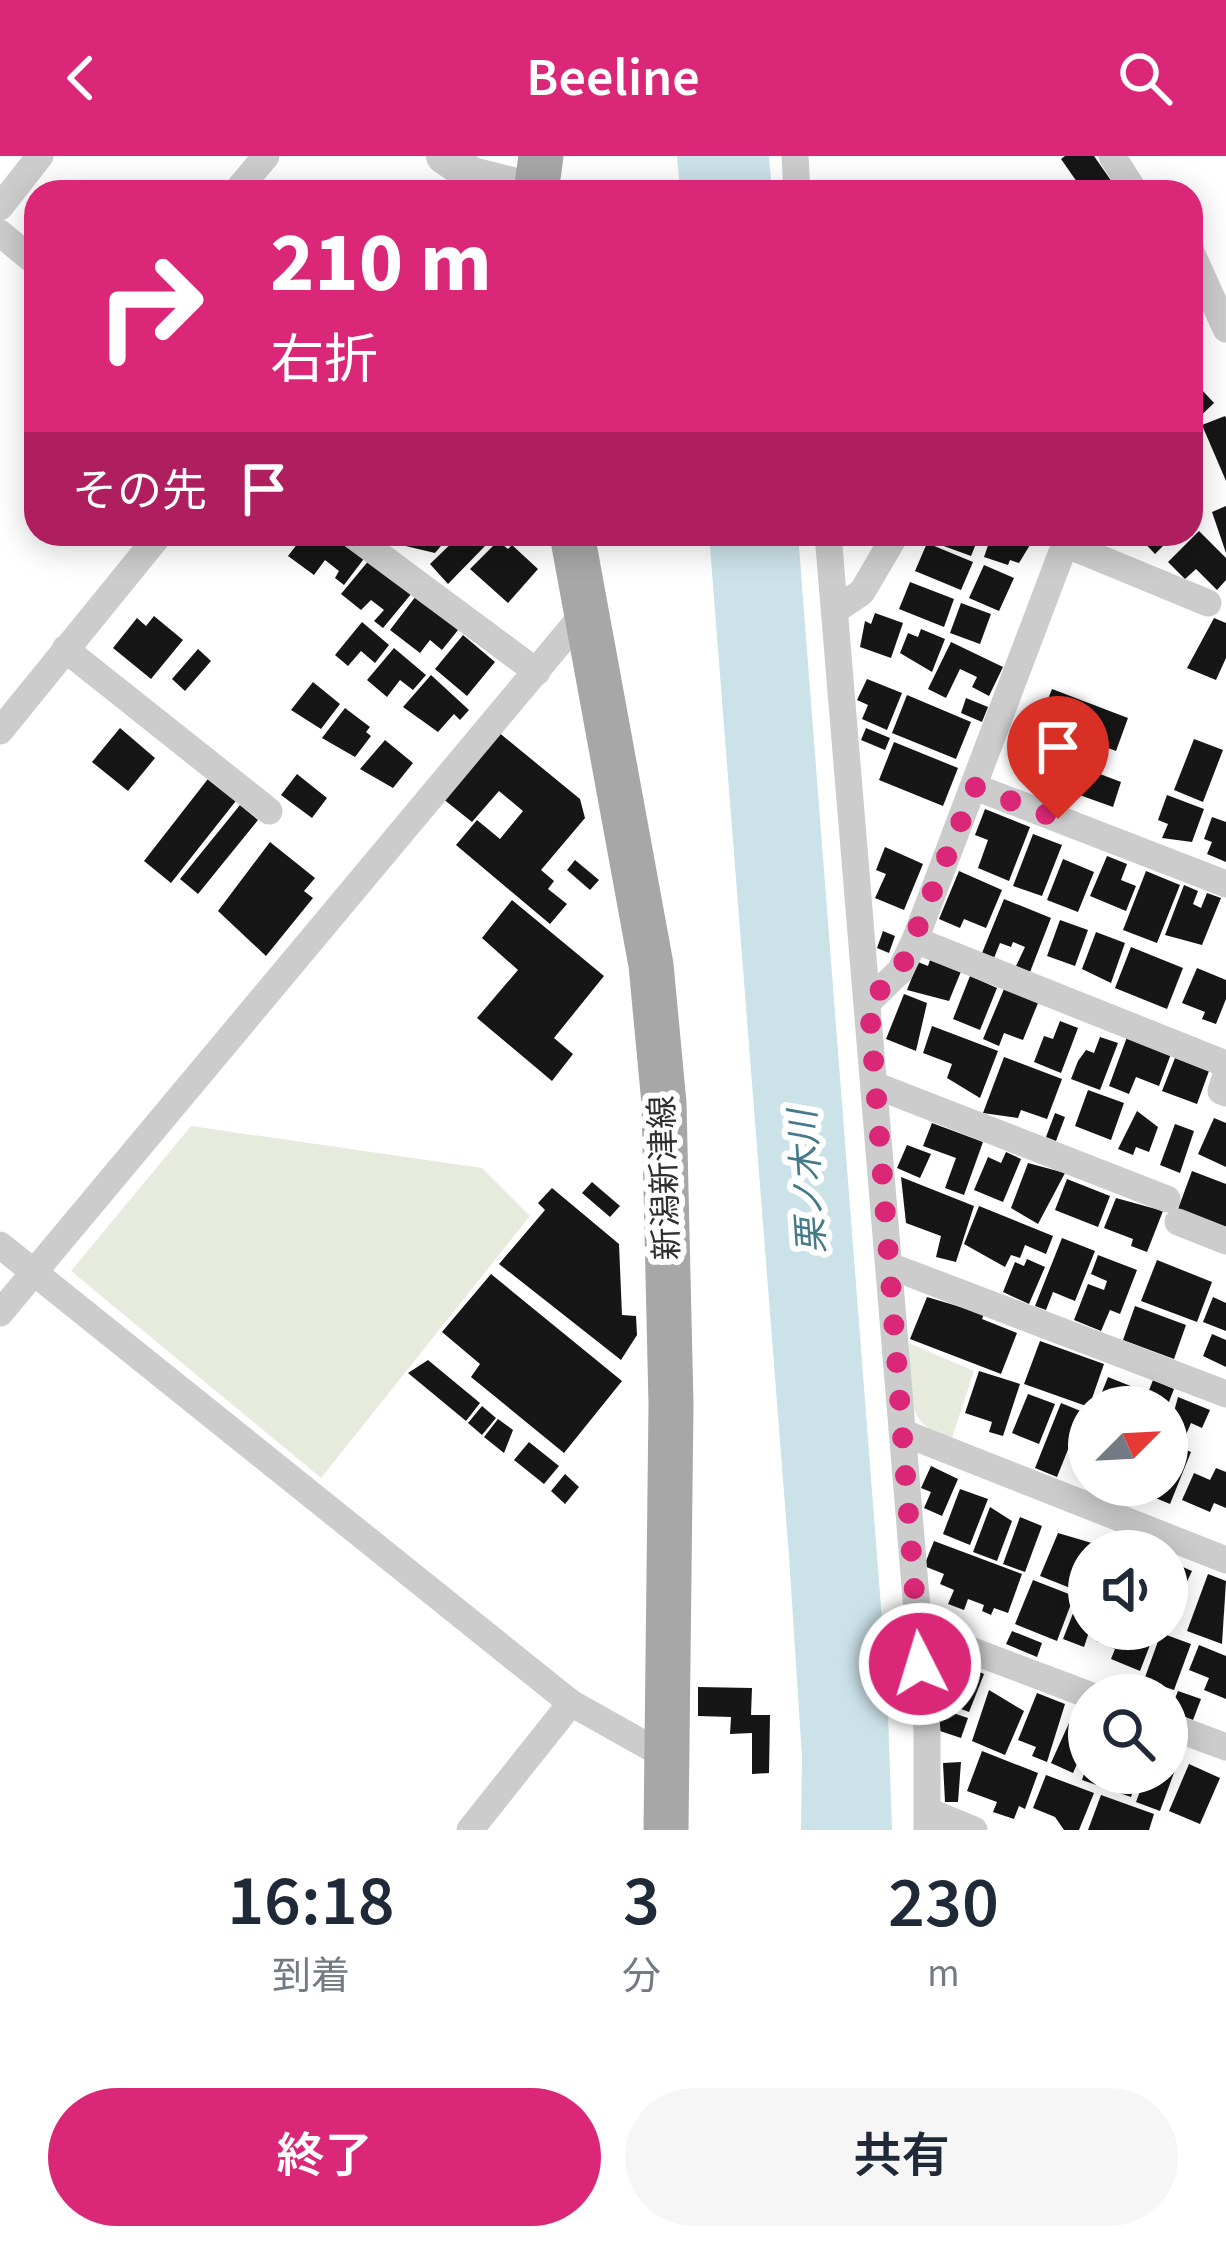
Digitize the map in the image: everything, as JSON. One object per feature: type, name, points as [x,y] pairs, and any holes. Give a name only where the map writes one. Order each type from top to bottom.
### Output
[{"type":"main road","name":"新潟新津線","points":[[574,546],[651,965],[664,1103],[671,1403],[666,1830]]},
{"type":"street","points":[[0,207],[40,156]]},
{"type":"street","points":[[246,180],[266,156]]},
{"type":"street","points":[[0,233],[24,253]]},
{"type":"street","points":[[1203,278],[1226,329]]},
{"type":"street","points":[[0,730],[150,546]]},
{"type":"street","points":[[368,546],[537,672]]},
{"type":"street","points":[[830,546],[904,1433],[927,1821],[974,1830]]},
{"type":"street","points":[[837,609],[862,592],[889,546]]},
{"type":"street","points":[[869,1001],[900,971],[915,940],[1061,546]]},
{"type":"street","points":[[1080,546],[1208,604]]},
{"type":"street","points":[[0,1313],[587,610]]},
{"type":"street","points":[[65,649],[269,812]]},
{"type":"street","points":[[975,787],[1226,884]]},
{"type":"street","points":[[915,940],[1226,1064]]},
{"type":"street","points":[[1226,1075],[1221,1091],[1226,1093]]},
{"type":"street","points":[[877,1086],[1172,1210],[1226,1240]]},
{"type":"street","points":[[0,1246],[571,1703],[669,1758]]},
{"type":"street","points":[[890,1266],[1226,1394]]},
{"type":"street","points":[[904,1433],[1226,1560]]},
{"type":"street","points":[[917,1630],[1068,1687]]},
{"type":"street","points":[[470,1830],[571,1703]]},
{"type":"street","points":[[1188,1733],[1226,1747]]},
{"type":"shaded area","points":[[191,1126],[482,1168],[530,1216],[321,1478],[71,1271]]},
{"type":"shaded area","points":[[909,1343],[974,1371],[951,1441],[934,1433],[916,1414],[910,1390]]},
{"type":"water","points":[[677,156],[769,156],[771,180],[679,180]]},
{"type":"water","name":"栗ノ木川","points":[[710,546],[799,546],[887,1685],[892,1830],[801,1830],[802,1757]]},
{"type":"building","points":[[1094,156],[1111,180],[1076,180],[1061,159]]},
{"type":"building","points":[[1203,391],[1214,403],[1203,414]]},
{"type":"building","points":[[1226,418],[1226,481],[1203,427]]},
{"type":"building","points":[[1226,506],[1226,553],[1212,512]]},
{"type":"building","points":[[1203,535],[1226,558],[1226,580],[1217,590],[1196,569],[1185,579],[1168,562],[1184,546],[1203,546]]},
{"type":"building","points":[[296,546],[350,546],[366,556],[344,585],[335,578],[339,571],[325,560],[314,575],[288,556]]},
{"type":"building","points":[[406,546],[441,546],[435,553]]},
{"type":"building","points":[[449,546],[485,546],[448,584],[430,564]]},
{"type":"building","points":[[493,546],[513,546],[538,569],[508,603],[470,569]]},
{"type":"building","points":[[926,546],[973,562],[961,590],[915,571]]},
{"type":"building","points":[[944,546],[975,546],[971,556]]},
{"type":"building","points":[[988,546],[1029,546],[1019,563],[1010,560],[1008,565],[984,557]]},
{"type":"building","points":[[370,559],[412,593],[383,628],[374,621],[384,610],[371,600],[361,610],[341,594]]},
{"type":"building","points":[[984,565],[1014,578],[999,611],[969,598]]},
{"type":"building","points":[[910,582],[954,599],[944,627],[899,609]]},
{"type":"building","points":[[416,596],[458,630],[442,650],[430,640],[420,653],[390,630]]},
{"type":"building","points":[[961,603],[991,614],[980,644],[950,633]]},
{"type":"building","points":[[875,613],[903,623],[891,658],[860,647],[865,621],[871,624]]},
{"type":"building","points":[[154,616],[183,640],[151,679],[113,648],[137,618],[146,626]]},
{"type":"building","points":[[1214,618],[1226,623],[1226,658],[1216,680],[1187,668]]},
{"type":"building","points":[[362,622],[389,645],[375,663],[361,651],[348,666],[335,655]]},
{"type":"building","points":[[921,629],[945,639],[932,672],[900,653],[908,633],[918,637]]},
{"type":"building","points":[[463,635],[495,662],[467,696],[435,669]]},
{"type":"building","points":[[951,642],[1003,667],[989,696],[972,687],[977,677],[960,669],[946,698],[928,689]]},
{"type":"building","points":[[394,648],[426,675],[413,690],[400,680],[387,697],[367,680]]},
{"type":"building","points":[[198,649],[211,661],[185,691],[172,679]]},
{"type":"building","points":[[431,675],[469,710],[460,720],[454,714],[438,732],[403,707]]},
{"type":"building","points":[[867,679],[902,693],[887,730],[862,719],[868,705],[857,700]]},
{"type":"building","points":[[313,682],[340,704],[321,729],[291,710]]},
{"type":"building","points":[[1052,689],[1128,718],[1116,751],[1039,722]]},
{"type":"building","points":[[907,695],[971,722],[956,759],[892,733]]},
{"type":"building","points":[[966,698],[988,707],[982,722],[961,713]]},
{"type":"building","points":[[345,708],[370,727],[366,732],[371,736],[355,757],[322,738]]},
{"type":"building","points":[[120,728],[155,758],[128,791],[92,762]]},
{"type":"building","points":[[866,728],[890,738],[885,750],[861,740]]},
{"type":"building","points":[[497,731],[580,799],[585,818],[541,870],[554,881],[548,889],[567,904],[550,924],[456,845],[477,820],[500,839],[523,811],[499,791],[472,822],[442,798]]},
{"type":"building","points":[[1194,739],[1223,750],[1203,802],[1174,790]]},
{"type":"building","points":[[385,740],[413,763],[393,788],[360,769]]},
{"type":"building","points":[[894,742],[958,768],[943,806],[879,780]]},
{"type":"building","points":[[1066,761],[1121,782],[1113,807],[1057,787]]},
{"type":"building","points":[[297,774],[327,798],[312,818],[281,795]]},
{"type":"building","points":[[211,775],[239,797],[171,883],[144,861]]},
{"type":"building","points":[[1167,795],[1204,809],[1192,842],[1162,838],[1168,824],[1158,820]]},
{"type":"building","points":[[240,805],[258,820],[198,894],[180,879]]},
{"type":"building","points":[[985,809],[1030,827],[1009,881],[978,868],[988,840],[975,835]]},
{"type":"building","points":[[1212,817],[1226,822],[1226,862],[1207,854],[1212,842],[1204,839]]},
{"type":"building","points":[[1033,834],[1062,845],[1042,896],[1013,886]]},
{"type":"building","points":[[270,842],[315,878],[304,891],[313,898],[266,956],[218,911]]},
{"type":"building","points":[[885,847],[923,864],[904,910],[875,898],[886,874],[876,870]]},
{"type":"building","points":[[1107,856],[1127,864],[1121,880],[1136,886],[1126,911],[1090,896]]},
{"type":"building","points":[[1063,859],[1094,872],[1078,912],[1047,900]]},
{"type":"building","points":[[575,860],[599,880],[590,890],[567,870]]},
{"type":"building","points":[[959,871],[1002,890],[986,928],[964,919],[960,928],[939,919]]},
{"type":"building","points":[[1146,871],[1180,885],[1157,943],[1123,930]]},
{"type":"building","points":[[1184,885],[1198,891],[1193,904],[1201,908],[1207,893],[1221,898],[1202,945],[1165,935]]},
{"type":"building","points":[[1004,899],[1051,918],[1030,972],[1016,966],[1025,947],[1013,942],[1011,947],[1000,943],[994,958],[982,953]]},
{"type":"building","points":[[512,900],[604,976],[554,1038],[573,1054],[552,1081],[477,1018],[518,970],[482,938]]},
{"type":"building","points":[[1060,920],[1088,930],[1075,966],[1047,956]]},
{"type":"building","points":[[883,931],[895,936],[889,953],[877,948]]},
{"type":"building","points":[[1096,932],[1125,943],[1111,983],[1082,969]]},
{"type":"building","points":[[1131,947],[1183,968],[1167,1009],[1115,988]]},
{"type":"building","points":[[931,957],[962,969],[949,1001],[907,990],[918,962],[928,966]]},
{"type":"building","points":[[1197,968],[1226,980],[1226,999],[1216,1024],[1202,1019],[1205,1012],[1182,1003]]},
{"type":"building","points":[[970,976],[997,988],[980,1030],[953,1019]]},
{"type":"building","points":[[1004,989],[1038,1003],[1023,1040],[1004,1033],[999,1046],[983,1039]]},
{"type":"building","points":[[904,994],[927,1003],[916,1051],[886,1039]]},
{"type":"building","points":[[1060,1021],[1078,1028],[1061,1073],[1034,1062],[1044,1036],[1053,1039]]},
{"type":"building","points":[[932,1026],[998,1051],[980,1098],[947,1078],[952,1064],[923,1053]]},
{"type":"building","points":[[1100,1037],[1118,1043],[1100,1090],[1071,1079],[1078,1061],[1086,1050],[1094,1053]]},
{"type":"building","points":[[1127,1037],[1171,1054],[1159,1086],[1136,1077],[1129,1094],[1109,1086]]},
{"type":"building","points":[[1004,1057],[1062,1079],[1047,1119],[1021,1110],[1018,1118],[983,1113]]},
{"type":"building","points":[[1175,1058],[1209,1071],[1197,1104],[1162,1091]]},
{"type":"building","points":[[1088,1090],[1124,1103],[1111,1140],[1075,1126]]},
{"type":"building","points":[[1137,1111],[1158,1127],[1149,1152],[1136,1147],[1133,1155],[1118,1149]]},
{"type":"building","points":[[1055,1113],[1065,1117],[1056,1141],[1046,1137]]},
{"type":"building","points":[[1214,1118],[1226,1123],[1226,1167],[1198,1154]]},
{"type":"building","points":[[932,1123],[983,1142],[964,1195],[945,1188],[956,1158],[923,1146]]},
{"type":"building","points":[[1175,1124],[1194,1131],[1180,1173],[1160,1165]]},
{"type":"building","points":[[907,1145],[931,1154],[920,1178],[897,1168]]},
{"type":"building","points":[[1006,1152],[1021,1159],[1003,1202],[974,1190],[988,1157],[1001,1163]]},
{"type":"building","points":[[1028,1163],[1065,1173],[1038,1224],[1011,1208]]},
{"type":"building","points":[[1192,1171],[1226,1184],[1226,1227],[1178,1209]]},
{"type":"building","points":[[901,1177],[974,1206],[956,1262],[936,1257],[941,1236],[906,1223]]},
{"type":"building","points":[[1067,1179],[1110,1196],[1098,1227],[1055,1210]]},
{"type":"building","points":[[592,1182],[620,1206],[610,1217],[582,1193]]},
{"type":"building","points":[[552,1188],[619,1244],[622,1315],[636,1316],[637,1335],[621,1360],[499,1264],[545,1210],[538,1203]]},
{"type":"building","points":[[1116,1198],[1163,1211],[1147,1252],[1131,1246],[1133,1239],[1104,1228]]},
{"type":"building","points":[[979,1206],[1053,1236],[1046,1254],[1025,1245],[1020,1258],[1011,1255],[1005,1267],[964,1244]]},
{"type":"building","points":[[1062,1238],[1095,1251],[1075,1301],[1053,1292],[1046,1310],[1035,1306]]},
{"type":"building","points":[[1098,1255],[1137,1270],[1120,1314],[1110,1310],[1101,1331],[1074,1320],[1088,1284],[1104,1290],[1107,1281],[1091,1274]]},
{"type":"building","points":[[1027,1259],[1045,1267],[1029,1304],[1003,1292],[1015,1262],[1024,1266]]},
{"type":"building","points":[[1157,1260],[1212,1282],[1197,1322],[1141,1301]]},
{"type":"building","points":[[491,1274],[622,1381],[564,1453],[471,1377],[480,1364],[442,1332]]},
{"type":"building","points":[[927,1297],[984,1314],[982,1319],[1017,1333],[1001,1374],[910,1339]]},
{"type":"building","points":[[1213,1297],[1226,1303],[1226,1331],[1203,1322]]},
{"type":"building","points":[[1135,1306],[1186,1325],[1174,1359],[1123,1340]]},
{"type":"building","points":[[1212,1334],[1226,1340],[1226,1367],[1203,1356]]},
{"type":"building","points":[[1040,1341],[1104,1364],[1096,1386],[1068,1386],[1068,1400],[1024,1384]]},
{"type":"building","points":[[428,1360],[480,1403],[466,1421],[408,1373]]},
{"type":"building","points":[[979,1371],[1020,1384],[1003,1436],[989,1432],[992,1422],[965,1413]]},
{"type":"building","points":[[1108,1377],[1130,1386],[1104,1386]]},
{"type":"building","points":[[1028,1394],[1055,1404],[1039,1444],[1012,1433]]},
{"type":"building","points":[[1188,1401],[1210,1410],[1202,1428],[1191,1423],[1188,1430]]},
{"type":"building","points":[[1061,1403],[1068,1406],[1068,1450],[1057,1477],[1035,1468]]},
{"type":"building","points":[[482,1406],[496,1418],[482,1435],[468,1423]]},
{"type":"building","points":[[498,1419],[513,1430],[504,1453],[484,1437]]},
{"type":"building","points":[[529,1442],[559,1466],[544,1484],[514,1460]]},
{"type":"building","points":[[931,1466],[958,1479],[942,1516],[924,1508],[931,1492],[921,1488]]},
{"type":"building","points":[[1216,1468],[1226,1472],[1226,1508],[1214,1503],[1210,1512],[1188,1503],[1194,1473],[1210,1480]]},
{"type":"building","points":[[565,1474],[579,1487],[565,1504],[551,1491]]},
{"type":"building","points":[[960,1489],[988,1499],[970,1545],[943,1534]]},
{"type":"building","points":[[990,1507],[1012,1521],[997,1561],[973,1552]]},
{"type":"building","points":[[1020,1517],[1042,1526],[1025,1572],[1003,1564]]},
{"type":"building","points":[[1058,1533],[1068,1536],[1068,1587],[1040,1576]]},
{"type":"building","points":[[934,1541],[1022,1574],[1008,1613],[994,1608],[991,1615],[982,1611],[984,1605],[968,1599],[964,1610],[948,1604],[954,1590],[940,1584],[944,1574],[924,1566]]},
{"type":"building","points":[[1208,1574],[1226,1581],[1222,1644],[1188,1628]]},
{"type":"building","points":[[1033,1580],[1068,1594],[1068,1612],[1057,1641],[1015,1624]]},
{"type":"building","points":[[1012,1631],[1042,1643],[1037,1657],[1006,1644]]},
{"type":"building","points":[[1191,1644],[1180,1674],[1146,1674],[1155,1650],[1188,1650]]},
{"type":"building","points":[[1199,1645],[1226,1656],[1226,1699],[1204,1690],[1209,1678],[1189,1670]]},
{"type":"building","points":[[1115,1650],[1148,1650],[1140,1671],[1111,1659]]},
{"type":"building","points":[[954,1661],[984,1674],[969,1712],[938,1700]]},
{"type":"building","points":[[698,1687],[752,1688],[751,1715],[770,1715],[769,1773],[752,1774],[752,1733],[730,1734],[731,1717],[698,1716]]},
{"type":"building","points":[[989,1690],[1024,1711],[1005,1755],[972,1741]]},
{"type":"building","points":[[1037,1693],[1065,1704],[1047,1762],[1032,1756],[1036,1747],[1018,1740]]},
{"type":"building","points":[[1188,1694],[1201,1699],[1193,1720],[1188,1718]]},
{"type":"building","points":[[941,1709],[968,1718],[961,1738],[934,1729]]},
{"type":"building","points":[[1068,1725],[1068,1771],[1051,1763]]},
{"type":"building","points":[[982,1751],[1038,1773],[1025,1809],[1019,1806],[1014,1819],[993,1812],[997,1802],[967,1791]]},
{"type":"building","points":[[961,1762],[958,1802],[945,1802],[943,1763]]},
{"type":"building","points":[[1188,1766],[1220,1778],[1200,1824],[1169,1811],[1176,1794],[1188,1794]]},
{"type":"building","points":[[1046,1775],[1068,1783],[1068,1794],[1094,1794],[1079,1830],[1064,1830],[1055,1817],[1033,1808]]},
{"type":"building","points":[[1139,1794],[1166,1794],[1160,1811],[1136,1802]]},
{"type":"building","points":[[1101,1795],[1154,1814],[1149,1830],[1088,1830]]},
{"type":"route","points":[[920,1664],[869,1001],[900,971],[975,787],[1058,819]]}]
